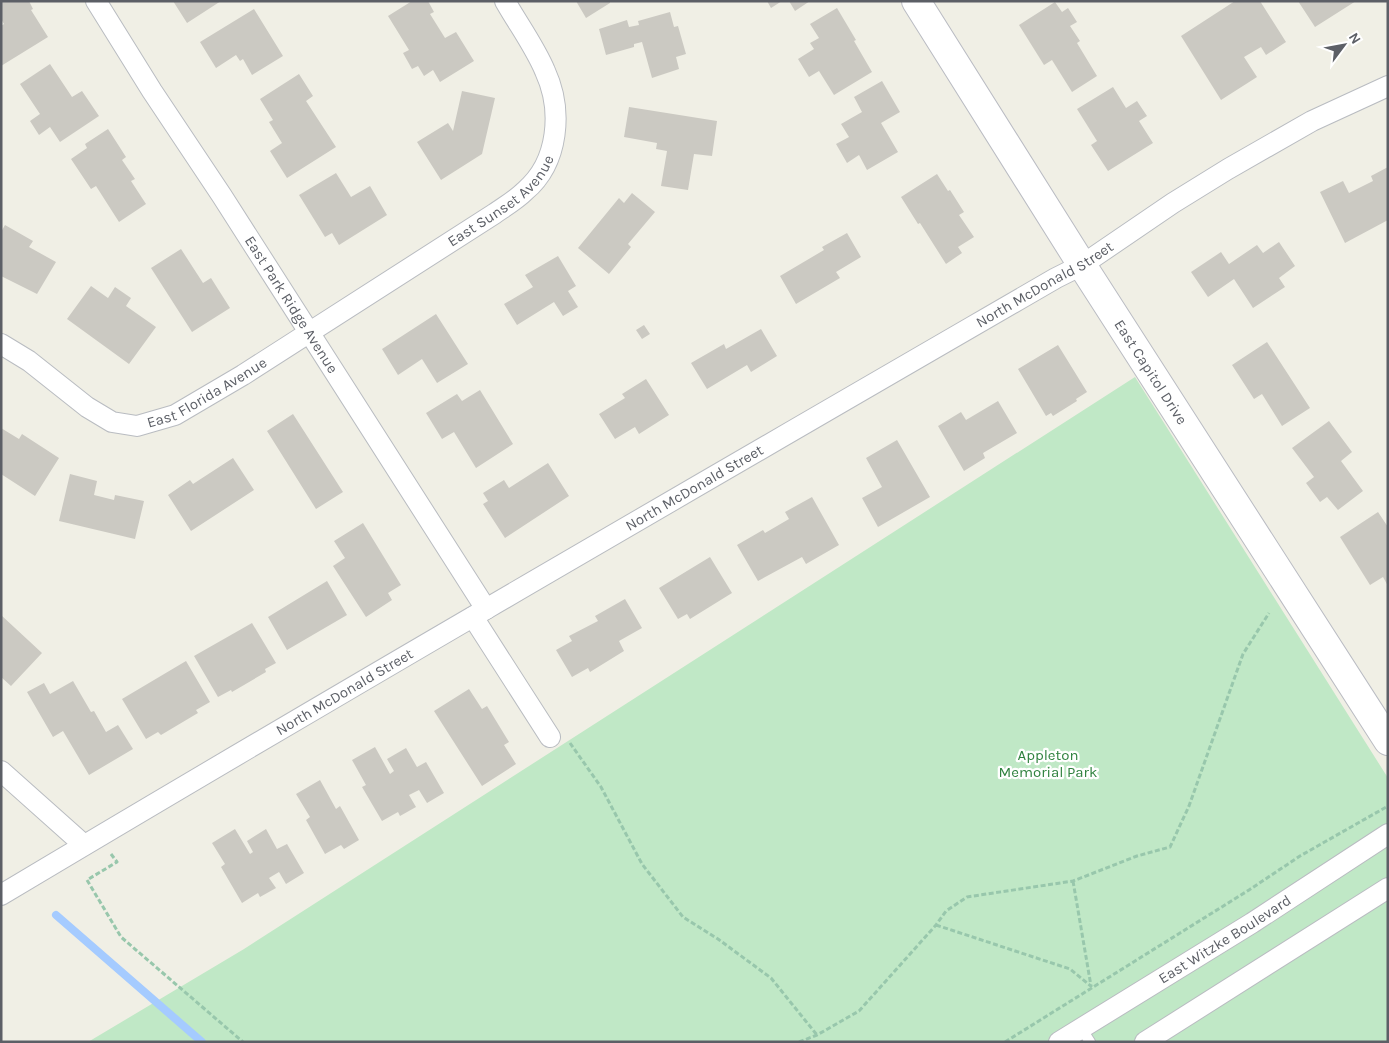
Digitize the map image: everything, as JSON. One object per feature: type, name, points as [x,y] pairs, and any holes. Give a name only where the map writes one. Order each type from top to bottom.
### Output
[{"type":"street","name":"East Park Ridge Avenue","points":[[96,1],[308,333],[480,613],[547,732]]},
{"type":"street","name":"East Sunset Avenue","points":[[308,333],[494,214],[526,191],[541,172],[552,150],[556,122],[553,92],[545,71],[505,1]]},
{"type":"street","name":"East Capitol Drive","points":[[916,1],[1082,265],[1388,741]]},
{"type":"street","name":"North McDonald Street","points":[[1,895],[480,613],[1056,278],[1082,265],[1173,203],[1312,120],[1388,86]]},
{"type":"street","name":"East Florida Avenue","points":[[1,344],[29,361],[87,407],[112,422],[137,426],[175,415],[308,333]]},
{"type":"street","points":[[1,771],[84,845]]},
{"type":"street","name":"East Witzke Boulevard","points":[[1059,1042],[1086,1035],[1252,922],[1388,834]]},
{"type":"street","points":[[1145,1042],[1388,888]]},
{"type":"path","points":[[798,1042],[818,1035],[859,1011],[936,925],[946,910],[967,897],[1073,881],[1137,856],[1170,847],[1189,806],[1243,654],[1268,613]]},
{"type":"path","points":[[547,732],[560,730],[600,787],[642,864],[683,917],[718,939],[771,978],[818,1035]]},
{"type":"path","points":[[1005,1042],[1249,890],[1300,856],[1388,806]]},
{"type":"path","points":[[87,880],[121,937],[244,1042]]},
{"type":"path","points":[[1073,881],[1092,987]]},
{"type":"path","points":[[936,925],[1070,969],[1092,987]]},
{"type":"green space","name":"Appleton Memorial Park","points":[[1135,377],[1388,778],[1388,1042],[88,1042],[244,949]]},
{"type":"building","points":[[1,1],[29,1],[33,9],[31,10],[48,37],[1,66],[1,26],[4,24],[1,19]]},
{"type":"building","points":[[173,1],[221,1],[187,23]]},
{"type":"building","points":[[412,1],[428,1],[434,12],[430,14],[445,38],[456,32],[474,61],[440,82],[433,70],[424,76],[418,66],[412,69],[403,53],[409,50],[388,16]]},
{"type":"building","points":[[576,1],[610,1],[610,3],[586,18]]},
{"type":"building","points":[[767,1],[782,1],[771,8]]},
{"type":"building","points":[[789,1],[810,1],[795,11]]},
{"type":"building","points":[[1235,1],[1260,1],[1286,42],[1266,55],[1261,47],[1244,57],[1257,77],[1221,100],[1181,36]]},
{"type":"building","points":[[1298,1],[1356,1],[1315,27]]},
{"type":"building","points":[[1055,2],[1062,12],[1068,8],[1077,22],[1070,26],[1080,41],[1077,43],[1097,76],[1072,92],[1052,60],[1044,65],[1019,25]]},
{"type":"building","points":[[837,8],[872,72],[834,95],[819,71],[809,77],[798,59],[814,49],[810,43],[819,38],[810,24]]},
{"type":"building","points":[[254,9],[283,56],[252,75],[243,59],[240,61],[236,55],[216,68],[200,42]]},
{"type":"building","points":[[670,12],[674,27],[678,26],[686,54],[676,57],[679,69],[652,78],[642,42],[634,44],[634,47],[606,55],[599,29],[627,20],[629,27],[639,25],[638,21]]},
{"type":"building","points":[[50,64],[72,97],[82,91],[99,116],[60,142],[50,127],[39,135],[30,121],[40,114],[20,84]]},
{"type":"building","points":[[299,74],[313,96],[306,101],[336,147],[287,178],[270,151],[282,143],[269,122],[273,120],[260,99]]},
{"type":"building","points":[[882,81],[900,112],[881,123],[898,152],[867,170],[859,155],[847,163],[836,144],[849,137],[841,124],[862,112],[854,97]]},
{"type":"building","points":[[1113,87],[1126,108],[1137,101],[1147,116],[1139,121],[1153,143],[1108,171],[1091,145],[1097,141],[1077,109]]},
{"type":"building","points":[[462,91],[495,98],[482,154],[441,180],[417,142],[448,123],[453,131]]},
{"type":"building","points":[[629,107],[717,121],[712,156],[694,154],[688,190],[661,186],[667,151],[656,149],[657,143],[624,137]]},
{"type":"building","points":[[108,129],[126,157],[122,160],[135,179],[131,181],[146,204],[119,222],[96,186],[91,189],[71,159],[87,148],[85,144]]},
{"type":"building","points":[[1388,167],[1388,220],[1345,243],[1320,192],[1343,181],[1349,193],[1373,181],[1371,176]]},
{"type":"building","points":[[336,173],[351,197],[370,186],[387,215],[339,245],[332,233],[325,237],[299,195]]},
{"type":"building","points":[[937,174],[964,212],[959,215],[974,237],[958,247],[962,253],[946,264],[901,197]]},
{"type":"building","points":[[632,193],[655,212],[628,244],[631,247],[609,274],[578,248],[619,198],[624,203]]},
{"type":"building","points":[[5,225],[33,241],[29,247],[56,262],[37,294],[1,276],[1,232]]},
{"type":"building","points":[[847,233],[861,257],[836,272],[840,278],[796,304],[780,276],[824,250],[822,247]]},
{"type":"building","points":[[1279,242],[1295,266],[1279,278],[1285,287],[1253,308],[1234,279],[1208,297],[1191,272],[1221,252],[1229,264],[1257,245],[1263,253]]},
{"type":"building","points":[[181,249],[203,283],[211,278],[230,308],[192,332],[151,268]]},
{"type":"building","points":[[558,256],[576,286],[568,291],[578,307],[563,316],[554,302],[517,325],[504,304],[533,287],[525,275]]},
{"type":"building","points":[[91,286],[108,298],[115,287],[131,298],[126,306],[156,327],[129,364],[67,319]]},
{"type":"building","points":[[436,314],[468,364],[437,383],[422,359],[398,375],[382,349]]},
{"type":"building","points":[[644,325],[650,334],[642,339],[636,330]]},
{"type":"building","points":[[761,329],[777,356],[751,372],[747,365],[707,389],[691,363],[724,344],[726,349]]},
{"type":"building","points":[[1267,342],[1310,408],[1282,426],[1262,394],[1254,399],[1232,365]]},
{"type":"building","points":[[1058,345],[1087,392],[1076,399],[1077,401],[1053,416],[1051,413],[1046,416],[1018,369]]},
{"type":"building","points":[[646,379],[669,415],[639,434],[635,427],[615,439],[599,414],[625,398],[622,394]]},
{"type":"building","points":[[480,390],[513,444],[476,468],[454,432],[442,439],[426,413],[457,394],[462,401]]},
{"type":"building","points":[[998,401],[1017,433],[983,453],[985,458],[964,471],[938,426],[961,412],[966,420]]},
{"type":"building","points":[[293,414],[343,492],[316,509],[267,431]]},
{"type":"building","points":[[1329,421],[1352,452],[1341,461],[1363,491],[1338,510],[1327,497],[1320,502],[1306,483],[1314,477],[1292,448]]},
{"type":"building","points":[[1,428],[19,439],[22,434],[59,458],[35,496],[1,474]]},
{"type":"building","points":[[897,440],[930,497],[878,527],[862,498],[882,487],[866,458]]},
{"type":"building","points":[[233,458],[254,490],[191,531],[168,495],[190,480],[193,484]]},
{"type":"building","points":[[548,463],[569,496],[505,538],[483,504],[488,501],[483,493],[504,480],[509,488]]},
{"type":"building","points":[[70,474],[97,481],[94,495],[114,500],[115,495],[144,501],[135,539],[59,521]]},
{"type":"building","points":[[812,497],[839,545],[806,564],[802,557],[758,581],[737,545],[763,530],[765,533],[789,519],[785,512]]},
{"type":"building","points":[[1378,512],[1388,527],[1388,586],[1383,577],[1370,585],[1340,537]]},
{"type":"building","points":[[363,523],[401,585],[388,593],[392,600],[366,617],[333,566],[345,558],[334,541]]},
{"type":"building","points":[[710,557],[732,593],[690,619],[687,614],[678,619],[659,588]]},
{"type":"building","points":[[327,581],[347,615],[287,650],[268,617]]},
{"type":"building","points":[[625,599],[642,628],[619,641],[624,651],[590,672],[588,668],[572,677],[556,650],[572,641],[569,636],[598,621],[595,616]]},
{"type":"building","points":[[1,615],[42,653],[11,686],[1,677]]},
{"type":"building","points":[[252,623],[276,663],[265,669],[266,672],[232,692],[231,690],[218,697],[194,656]]},
{"type":"building","points":[[186,661],[210,702],[196,710],[198,713],[161,735],[158,732],[146,739],[122,699]]},
{"type":"building","points":[[73,681],[91,712],[94,711],[106,732],[118,725],[133,749],[89,775],[63,731],[53,737],[27,692],[44,683],[50,694]]},
{"type":"building","points":[[469,689],[482,709],[487,706],[509,742],[504,745],[516,764],[482,786],[434,711]]},
{"type":"building","points":[[375,747],[390,774],[394,771],[387,759],[406,748],[417,767],[426,762],[444,793],[427,803],[419,790],[409,795],[416,807],[400,816],[398,812],[382,821],[362,787],[366,785],[352,760]]},
{"type":"building","points":[[320,780],[336,809],[340,806],[359,840],[344,849],[341,845],[325,854],[306,820],[310,817],[296,794]]},
{"type":"building","points":[[235,829],[250,854],[253,852],[247,841],[266,829],[277,849],[287,844],[304,873],[286,884],[279,872],[269,878],[276,888],[260,897],[258,893],[242,903],[221,867],[225,864],[212,843]]},
{"type":"waterway","points":[[56,915],[202,1042]]}]
